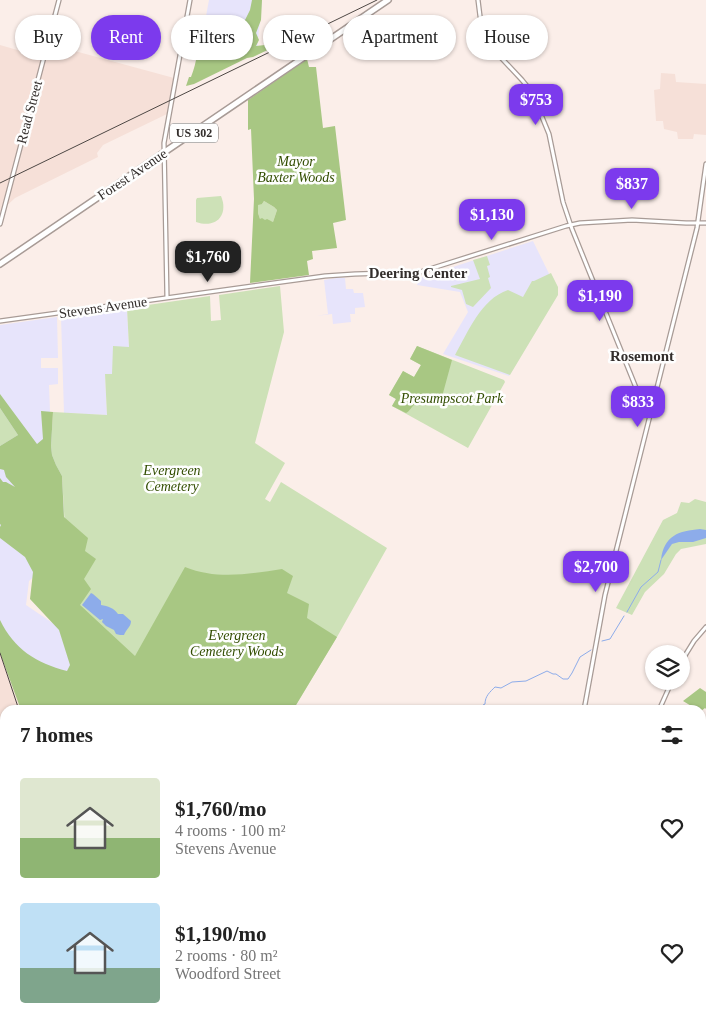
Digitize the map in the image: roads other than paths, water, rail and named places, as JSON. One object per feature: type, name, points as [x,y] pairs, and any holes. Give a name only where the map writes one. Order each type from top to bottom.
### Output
[{"type":"highway","name":"Forest Avenue","points":[[0,264],[388,0]]},
{"type":"main road","name":"Read Street","points":[[0,224],[59,0]]},
{"type":"main road","points":[[167,298],[164,136],[190,0]]},
{"type":"main road","points":[[478,0],[484,34],[488,42],[531,91],[549,134],[563,202],[570,225],[645,410],[650,417]]},
{"type":"main road","points":[[585,705],[605,595],[698,224],[706,164]]},
{"type":"main road","name":"Stevens Avenue","points":[[0,321],[326,276],[420,272],[570,225],[588,222],[638,219],[706,223]]},
{"type":"main road","points":[[690,647],[706,627]]},
{"type":"main road","points":[[661,705],[668,690]]},
{"type":"water","points":[[706,530],[706,538],[693,542],[672,544],[661,560],[665,545],[674,536],[685,531]]},
{"type":"water","points":[[91,593],[101,601],[101,605],[115,610],[118,614],[123,614],[131,621],[124,635],[116,634],[114,630],[102,622],[103,619],[100,620],[82,605]]},
{"type":"waterway","points":[[627,612],[641,587],[658,572],[661,560]]},
{"type":"waterway","points":[[602,641],[610,639],[624,616]]},
{"type":"waterway","points":[[483,705],[487,696],[495,687],[501,688],[512,682],[526,681],[547,671],[563,679],[568,679],[580,657],[591,650]]},
{"type":"railway","points":[[0,183],[377,0]]},
{"type":"railway","points":[[0,653],[17,705]]},
{"type":"district","name":"Deering Center","points":[[418,273]]},
{"type":"district","name":"Rosemont","points":[[642,356]]},
{"type":"park label","name":"Mayor Baxter Woods","points":[[296,170]]},
{"type":"park label","name":"Presumpscot Park","points":[[452,398]]},
{"type":"park label","name":"Evergreen Cemetery","points":[[172,478]]},
{"type":"park label","name":"Evergreen Cemetery Woods","points":[[237,644]]}]
